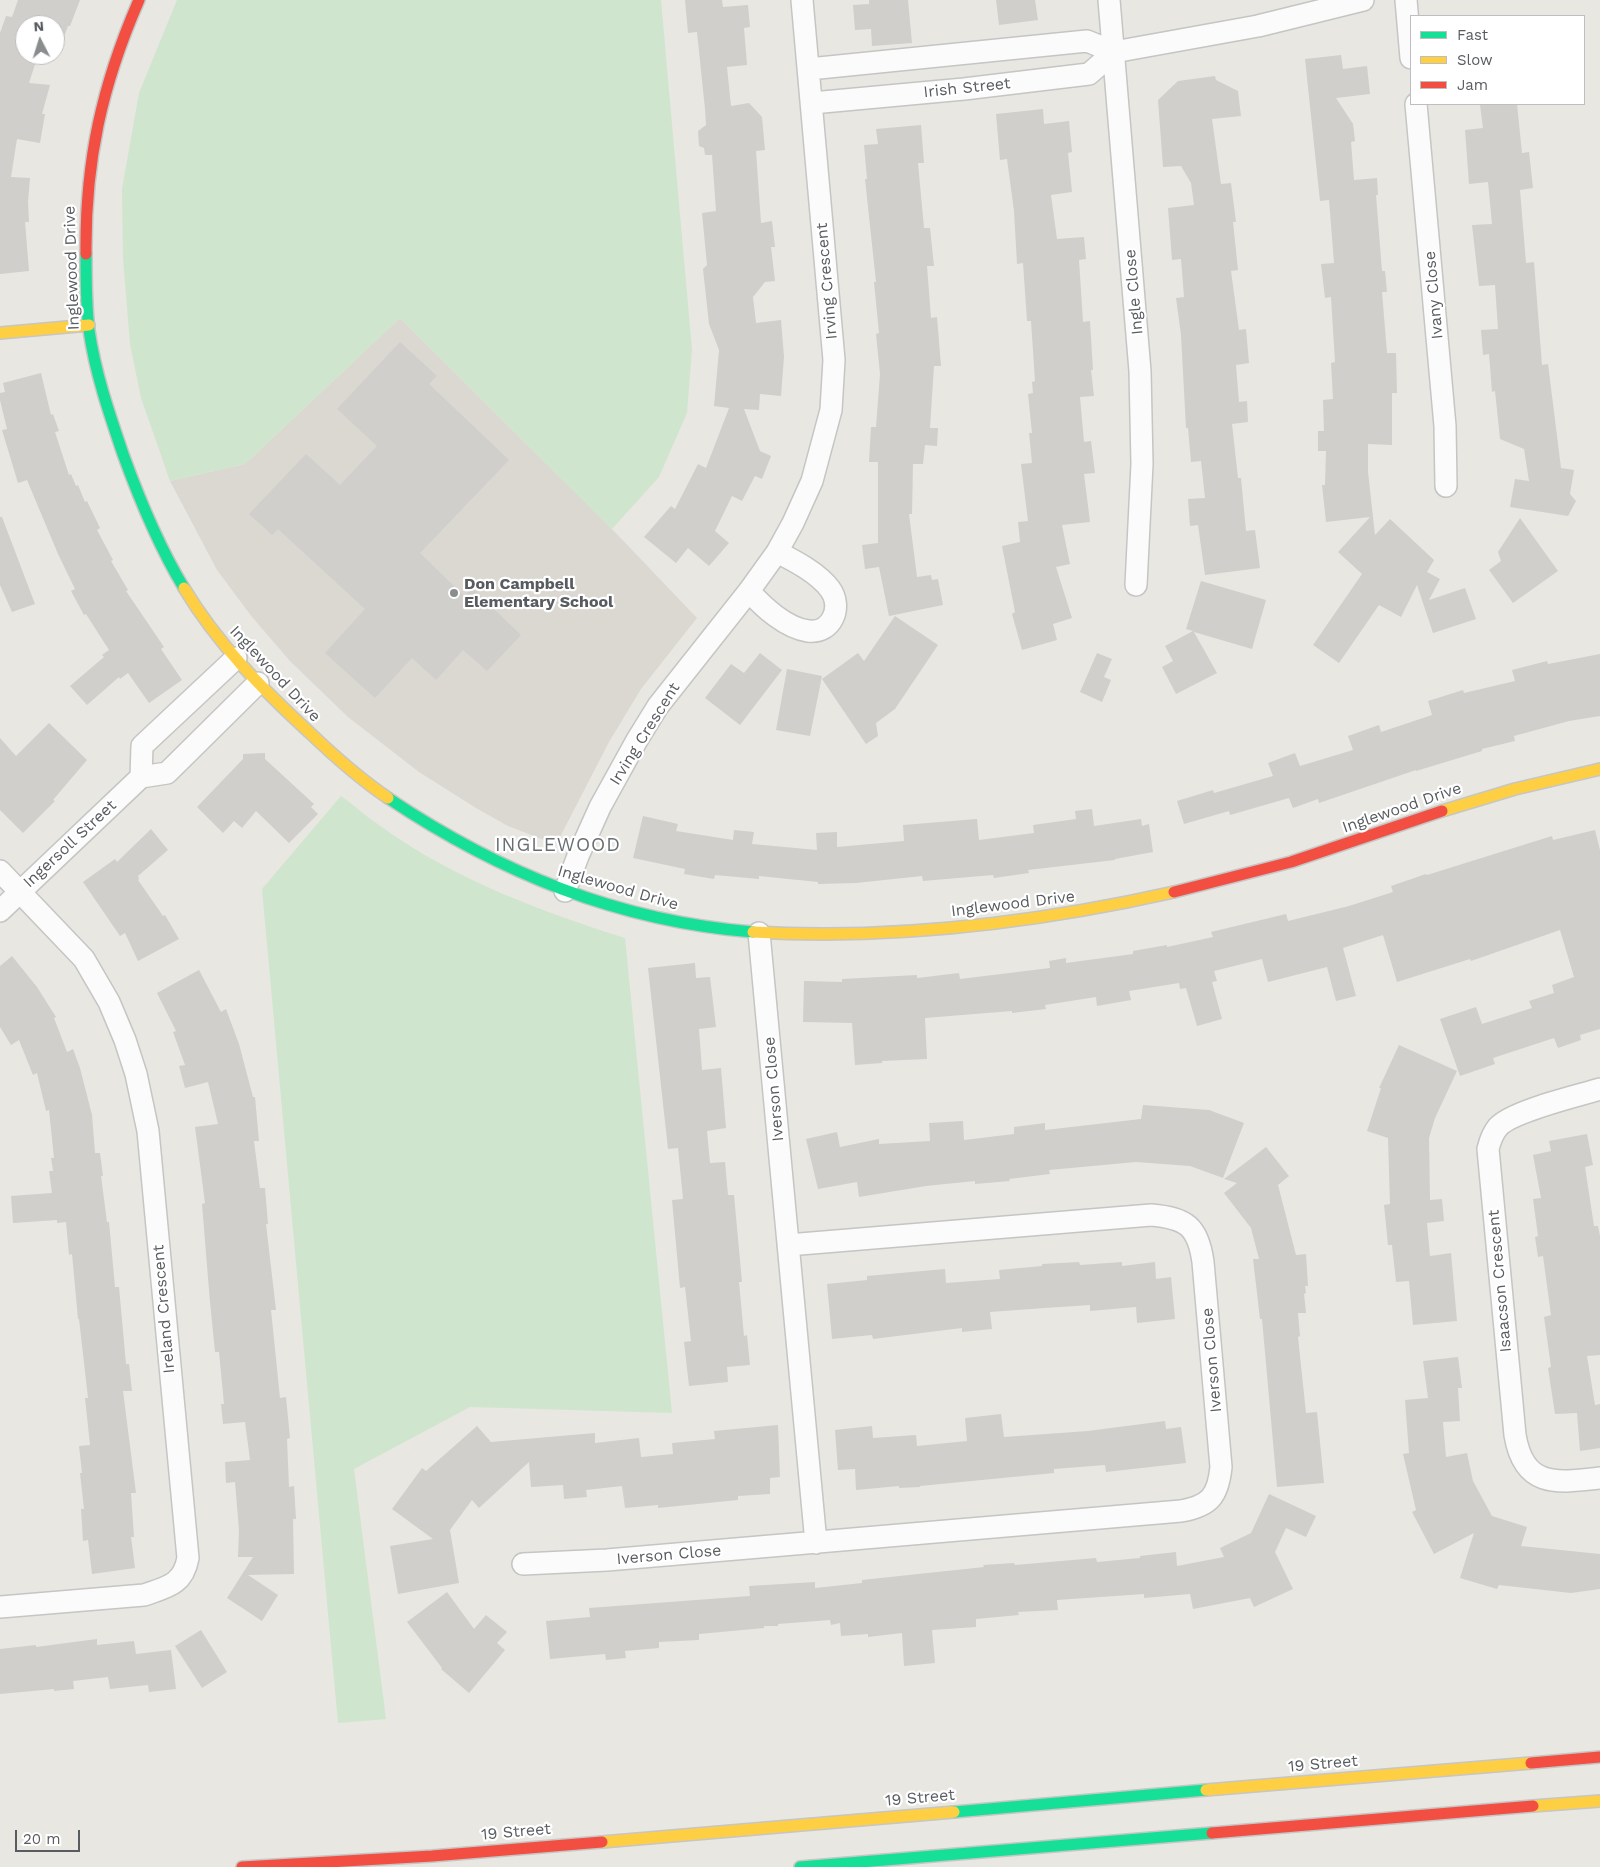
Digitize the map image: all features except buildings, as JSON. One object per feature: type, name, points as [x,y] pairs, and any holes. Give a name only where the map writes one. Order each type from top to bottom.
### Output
[{"type":"street","name":"Inglewood Drive","points":[[140,0],[124,33],[106,84],[86,187],[85,239],[89,325],[106,407],[142,508],[178,578],[212,630],[258,683],[327,752],[395,804],[461,844],[508,868],[566,891],[646,916],[697,926],[759,933],[903,932],[981,926],[1076,912],[1168,894],[1246,875],[1308,857],[1481,798],[1600,768]]},
{"type":"street","name":"Irving Crescent","points":[[566,891],[578,856],[600,807],[658,706],[749,591],[777,552],[793,524],[812,481],[831,410],[834,360],[802,0]]},
{"type":"street","name":"Ingle Close","points":[[1109,0],[1140,371],[1142,464],[1136,585]]},
{"type":"street","points":[[1114,52],[1258,26],[1363,0]]},
{"type":"street","points":[[1406,0],[1410,46]]},
{"type":"street","name":"Irish Street","points":[[809,69],[1087,41],[1114,52],[1089,74],[964,89],[812,103]]},
{"type":"street","points":[[961,55],[964,89]]},
{"type":"street","name":"Ivany Close","points":[[1416,105],[1445,426],[1446,486]]},
{"type":"street","points":[[0,333],[89,325]]},
{"type":"street","points":[[749,591],[760,604],[792,626],[810,632],[825,628],[835,617],[837,602],[830,589],[817,577],[777,552]]},
{"type":"street","points":[[236,658],[142,746],[141,777],[167,773],[258,683]]},
{"type":"street","name":"Ingersoll Street","points":[[0,911],[141,777]]},
{"type":"street","name":"Ireland Crescent","points":[[0,870],[84,959],[109,1002],[125,1040],[136,1074],[148,1131],[188,1558],[186,1569],[180,1579],[144,1595],[0,1607]]},
{"type":"street","name":"Iverson Close","points":[[759,933],[816,1543]]},
{"type":"street","name":"Isaacson Crescent","points":[[1600,1089],[1524,1112],[1498,1126],[1491,1137],[1488,1149],[1515,1435],[1521,1460],[1539,1476],[1550,1480],[1564,1482],[1600,1478]]},
{"type":"street","name":"Iverson Close","points":[[523,1564],[607,1560],[1182,1511],[1205,1505],[1213,1497],[1218,1487],[1221,1467],[1200,1247],[1188,1226],[1179,1219],[1151,1214],[788,1245]]},
{"type":"street","name":"19 Street","points":[[242,1867],[432,1856],[1600,1757]]},
{"type":"street","points":[[800,1867],[1600,1801]]},
{"type":"shaded area","name":"Don Campbell Elementary School","points":[[400,318],[612,529],[697,618],[641,689],[609,742],[560,837],[552,843],[508,826],[476,808],[419,772],[348,717],[290,661],[252,617],[217,570],[170,481],[245,464]]},
{"type":"green space","points":[[177,0],[661,0],[692,350],[687,413],[659,477],[612,529],[400,318],[245,464],[170,481],[141,398],[130,344],[123,258],[122,189],[139,93]]},
{"type":"green space","points":[[341,796],[411,847],[469,879],[530,905],[625,938],[672,1413],[470,1407],[354,1469],[386,1719],[338,1723],[262,889]]},
{"type":"traffic: fast","points":[[86,254],[89,330],[103,392],[123,454],[143,506],[166,556],[184,588]]},
{"type":"traffic: fast","points":[[388,798],[430,825],[473,849],[562,889],[608,905],[655,917],[703,926],[753,932]]},
{"type":"traffic: fast","points":[[954,1812],[1206,1790]]},
{"type":"traffic: fast","points":[[800,1867],[1212,1833]]},
{"type":"traffic: slow","points":[[0,333],[89,325]]},
{"type":"traffic: slow","points":[[184,588],[211,628],[257,682],[291,716],[338,758],[388,798]]},
{"type":"traffic: slow","points":[[1442,811],[1515,789],[1600,769]]},
{"type":"traffic: slow","points":[[753,932],[859,933],[965,927],[1070,912],[1174,892]]},
{"type":"traffic: slow","points":[[1206,1790],[1531,1763]]},
{"type":"traffic: slow","points":[[1533,1806],[1600,1801]]},
{"type":"traffic: slow","points":[[602,1842],[954,1812]]},
{"type":"traffic: jam","points":[[86,254],[86,220],[89,187],[98,124],[115,62],[139,0]]},
{"type":"traffic: jam","points":[[1174,892],[1291,862],[1442,811]]},
{"type":"traffic: jam","points":[[1531,1763],[1600,1757]]},
{"type":"traffic: jam","points":[[1212,1833],[1533,1806]]},
{"type":"traffic: jam","points":[[242,1867],[432,1856],[602,1842]]},
{"type":"place","name":"Don Campbell Elementary School","points":[[454,593]]},
{"type":"district","name":"INGLEWOOD","points":[[558,845]]}]
